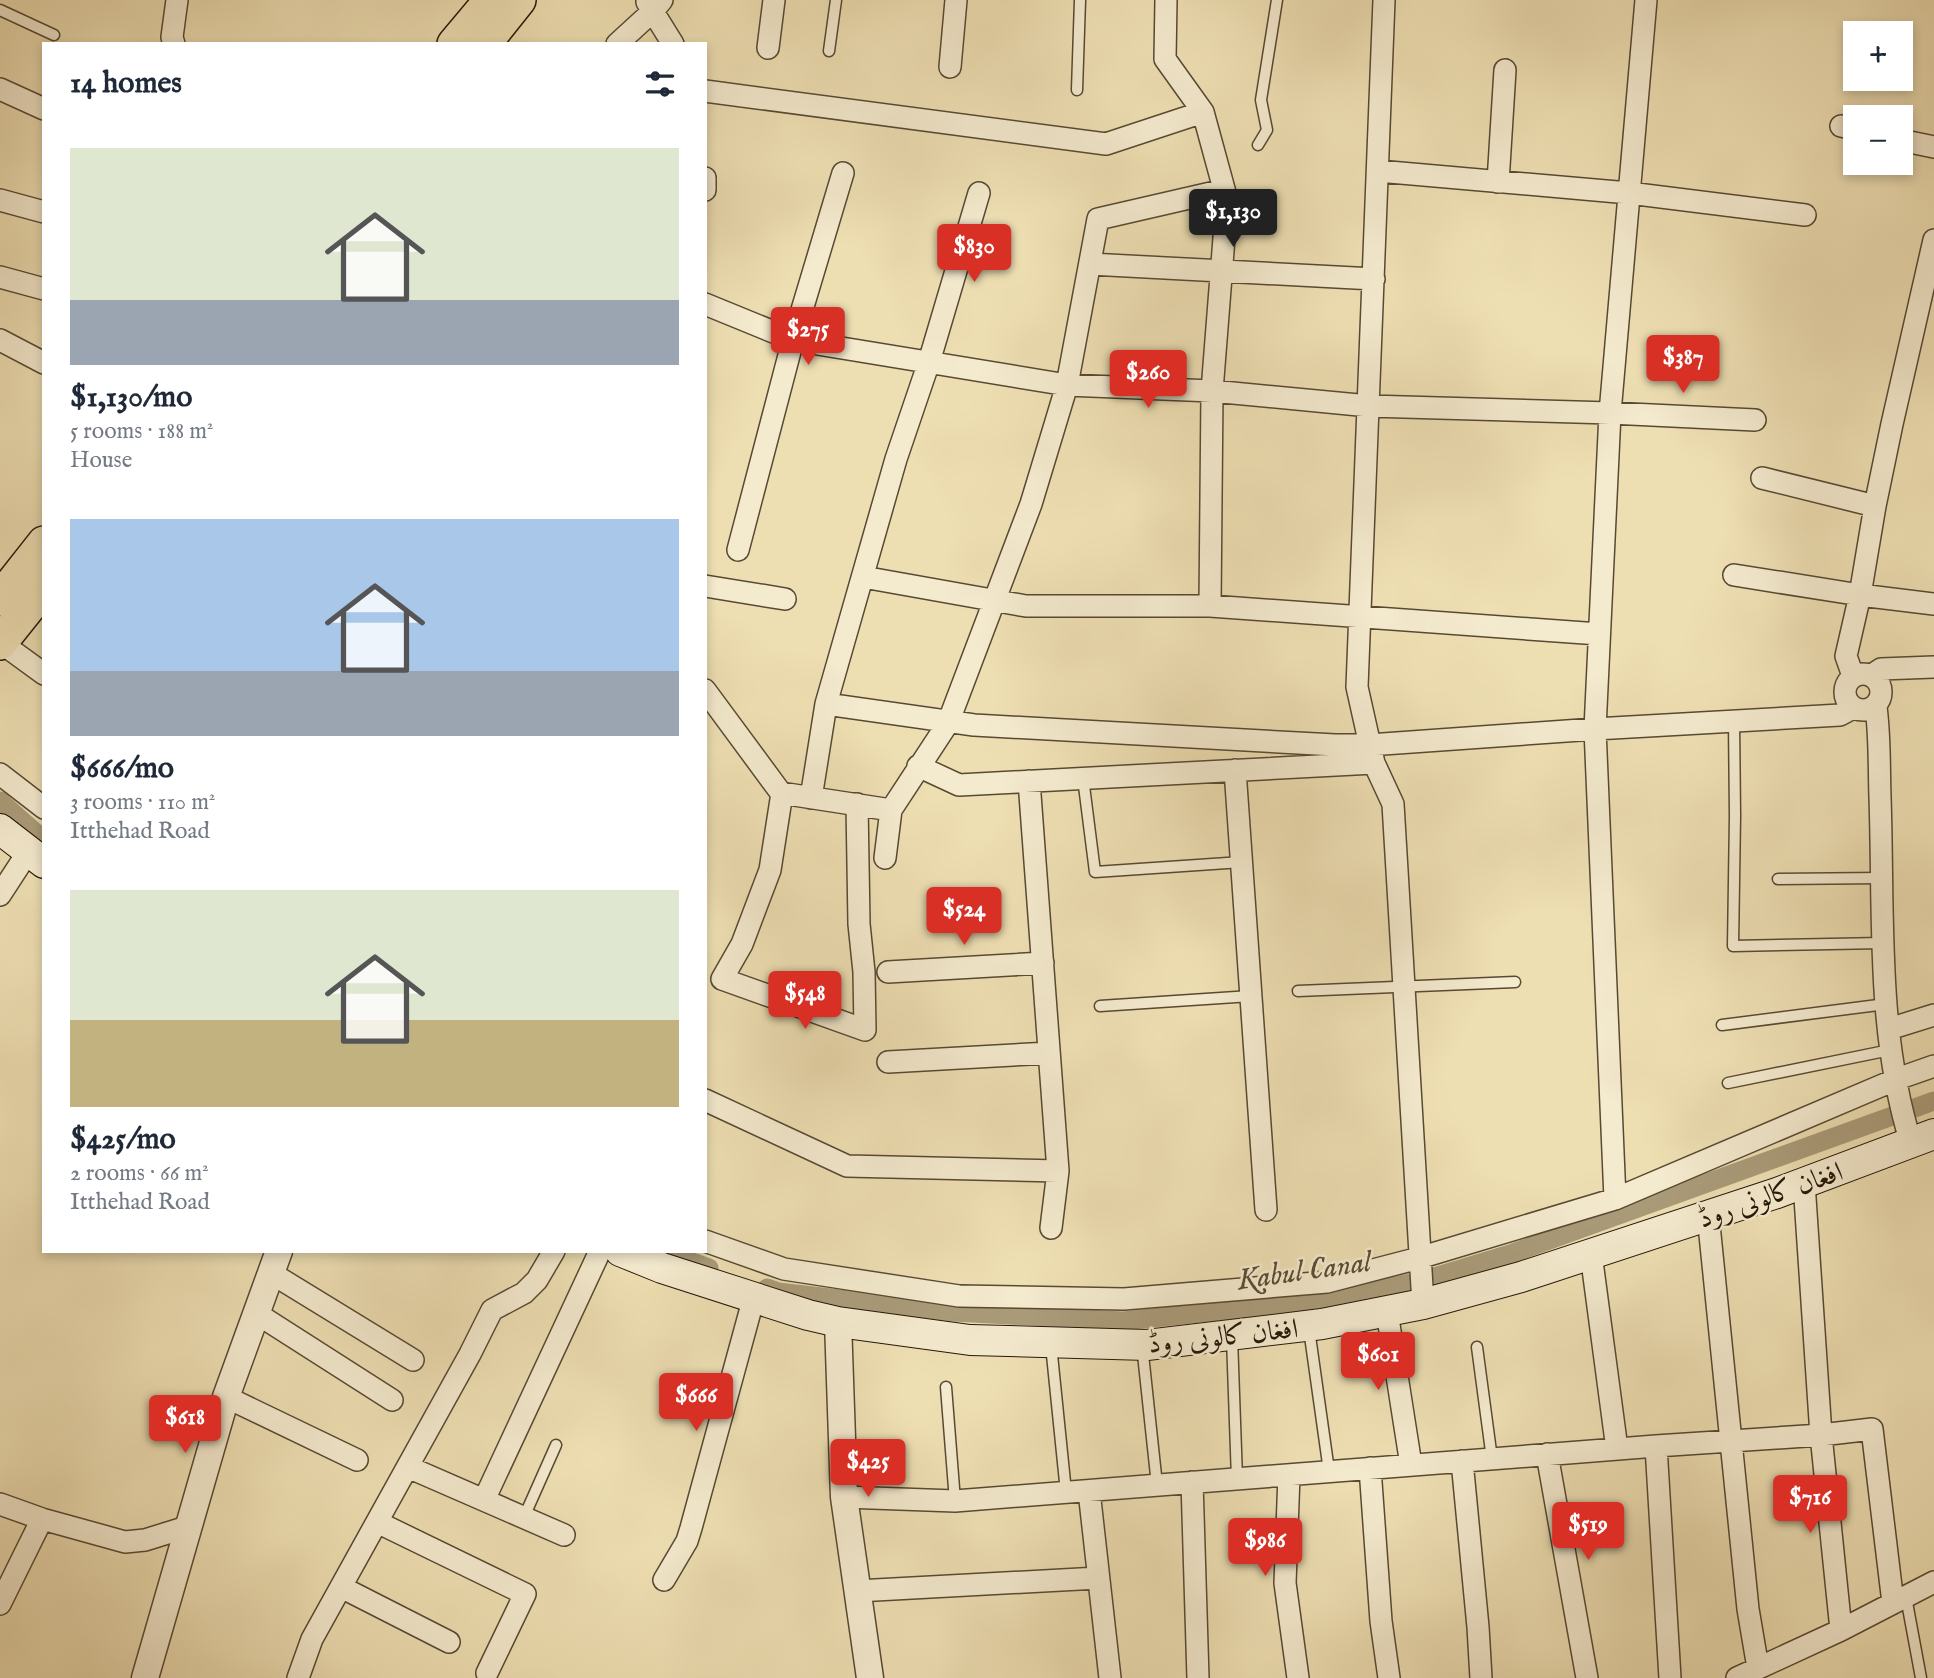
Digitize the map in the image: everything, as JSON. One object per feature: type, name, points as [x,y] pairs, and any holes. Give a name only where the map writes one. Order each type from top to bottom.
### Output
[{"type":"main road","points":[[456,42],[491,0]]},
{"type":"main road","points":[[486,42],[519,0]]},
{"type":"main road","points":[[0,599],[42,545]]},
{"type":"main road","points":[[0,643],[42,590]]},
{"type":"main road","points":[[0,829],[36,858]]},
{"type":"main road","name":"افغان کالونی روڈ","points":[[625,1253],[662,1268],[808,1315],[838,1322],[970,1340],[1142,1345],[1308,1326],[1387,1312],[1422,1300],[1521,1277],[1804,1183],[1918,1136]]},
{"type":"street","points":[[173,42],[177,0]]},
{"type":"street","points":[[768,48],[774,0]]},
{"type":"street","points":[[950,67],[956,0]]},
{"type":"street","points":[[1166,0],[1165,60],[1203,112],[1227,200],[1212,391],[1210,606]]},
{"type":"street","points":[[1384,0],[1357,687],[1371,754],[1393,804],[1422,1300]]},
{"type":"street","points":[[1615,1199],[1595,729],[1610,413],[1646,0]]},
{"type":"street","points":[[619,42],[653,4],[672,42]]},
{"type":"street","points":[[1498,181],[1505,70]]},
{"type":"street","points":[[0,89],[42,108]]},
{"type":"street","points":[[707,92],[1106,144],[1203,112]]},
{"type":"street","points":[[1913,143],[1934,147]]},
{"type":"street","points":[[1378,171],[1629,193],[1805,215]]},
{"type":"street","points":[[738,550],[793,340],[843,173]]},
{"type":"street","points":[[885,858],[891,810],[948,723],[1031,504],[1067,385],[1098,219],[1224,190]]},
{"type":"street","points":[[811,798],[826,704],[896,458],[929,362],[979,194]]},
{"type":"street","points":[[0,200],[42,211]]},
{"type":"street","points":[[1934,240],[1875,506],[1860,595],[1846,656],[1862,675],[1881,683],[1882,696],[1875,706],[1864,711],[1853,708],[1845,698],[1845,686],[1862,675],[1881,669],[1934,667]]},
{"type":"street","points":[[1090,264],[1374,279]]},
{"type":"street","points":[[0,277],[42,288]]},
{"type":"street","points":[[707,305],[793,340],[1067,385],[1212,391],[1369,406],[1755,420]]},
{"type":"street","points":[[0,340],[42,362]]},
{"type":"street","points":[[1762,478],[1875,506]]},
{"type":"street","points":[[1734,575],[1934,604]]},
{"type":"street","points":[[863,577],[1026,606],[1210,606],[1600,634]]},
{"type":"street","points":[[707,586],[785,599]]},
{"type":"street","points":[[0,643],[42,673]]},
{"type":"street","points":[[707,694],[782,793],[891,810]]},
{"type":"street","points":[[826,704],[948,723],[1335,745],[1371,754]]},
{"type":"street","points":[[1875,706],[1883,878],[1882,943],[1889,1040],[1898,1083],[1918,1136]]},
{"type":"street","points":[[918,766],[959,785],[1235,770],[1595,729],[1840,715],[1853,708]]},
{"type":"street","points":[[1235,770],[1266,1210]]},
{"type":"street","points":[[0,774],[42,806]]},
{"type":"street","points":[[1029,781],[1058,1171],[1051,1228]]},
{"type":"street","points":[[782,793],[770,870],[742,944],[722,979],[865,1030],[864,972],[859,923],[857,804]]},
{"type":"street","points":[[0,895],[36,858]]},
{"type":"street","points":[[888,972],[1043,964]]},
{"type":"street","points":[[1889,1040],[1934,1015]]},
{"type":"street","points":[[887,1062],[1049,1053]]},
{"type":"street","points":[[707,1242],[784,1269],[972,1296],[1124,1299],[1327,1282],[1419,1260],[1615,1199],[1934,1066]]},
{"type":"street","points":[[707,1101],[847,1166],[1058,1171]]},
{"type":"street","points":[[1804,1183],[1821,1435],[1841,1630]]},
{"type":"street","points":[[1708,1215],[1748,1609],[1758,1668]]},
{"type":"street","points":[[298,1678],[312,1639],[492,1310],[524,1293],[537,1280],[553,1253]]},
{"type":"street","points":[[484,1500],[599,1253]]},
{"type":"street","points":[[1591,1254],[1617,1449]]},
{"type":"street","points":[[145,1678],[226,1397],[275,1262],[413,1360]]},
{"type":"street","points":[[664,1580],[687,1541],[754,1297]]},
{"type":"street","points":[[1387,1312],[1411,1465]]},
{"type":"street","points":[[256,1313],[392,1399]]},
{"type":"street","points":[[838,1322],[844,1497],[870,1678]]},
{"type":"street","points":[[226,1397],[357,1460]]},
{"type":"street","points":[[844,1497],[955,1501],[1872,1429],[1899,1600]]},
{"type":"street","points":[[1656,1446],[1670,1678]]},
{"type":"street","points":[[1547,1454],[1587,1678]]},
{"type":"street","points":[[1462,1461],[1481,1678]]},
{"type":"street","points":[[408,1466],[564,1535]]},
{"type":"street","points":[[1370,1468],[1381,1621],[1389,1678]]},
{"type":"street","points":[[1289,1475],[1286,1583],[1298,1678]]},
{"type":"street","points":[[1192,1482],[1198,1678]]},
{"type":"street","points":[[1089,1491],[1105,1677]]},
{"type":"street","points":[[0,1504],[42,1519],[125,1542],[145,1540],[190,1526]]},
{"type":"street","points":[[0,1604],[42,1519]]},
{"type":"street","points":[[377,1522],[525,1594],[487,1673]]},
{"type":"street","points":[[858,1591],[1098,1578]]},
{"type":"street","points":[[1737,1678],[1841,1630],[1934,1582]]},
{"type":"street","points":[[341,1587],[449,1642]]},
{"type":"lane","points":[[830,51],[836,0]]},
{"type":"lane","points":[[1077,90],[1080,0]]},
{"type":"lane","points":[[1258,145],[1267,130],[1261,100],[1277,0]]},
{"type":"lane","points":[[0,10],[54,35]]},
{"type":"lane","points":[[1734,721],[1732,946],[1882,943]]},
{"type":"lane","points":[[1083,778],[1095,872],[1242,862]]},
{"type":"lane","points":[[1779,879],[1883,878]]},
{"type":"lane","points":[[1297,991],[1516,982]]},
{"type":"lane","points":[[1100,1006],[1251,996]]},
{"type":"lane","points":[[1722,1025],[1886,1004]]},
{"type":"lane","points":[[1728,1083],[1889,1040]]},
{"type":"lane","points":[[1308,1326],[1329,1471]]},
{"type":"lane","points":[[1232,1335],[1237,1479]]},
{"type":"lane","points":[[1051,1343],[1066,1492]]},
{"type":"lane","points":[[1142,1345],[1157,1485]]},
{"type":"lane","points":[[1477,1347],[1492,1459]]},
{"type":"lane","points":[[946,1387],[955,1501]]},
{"type":"lane","points":[[524,1517],[556,1445]]},
{"type":"lane","points":[[1899,1600],[1921,1678]]},
{"type":"waterway","name":"Kabul Canal","points":[[0,801],[42,838]]},
{"type":"waterway","name":"Kabul Canal","points":[[767,1288],[778,1292],[953,1312],[1123,1321],[1329,1300],[1424,1280],[1513,1253],[1934,1101]]},
{"type":"waterway","name":"Kabul Canal","points":[[667,1253],[709,1268]]}]
